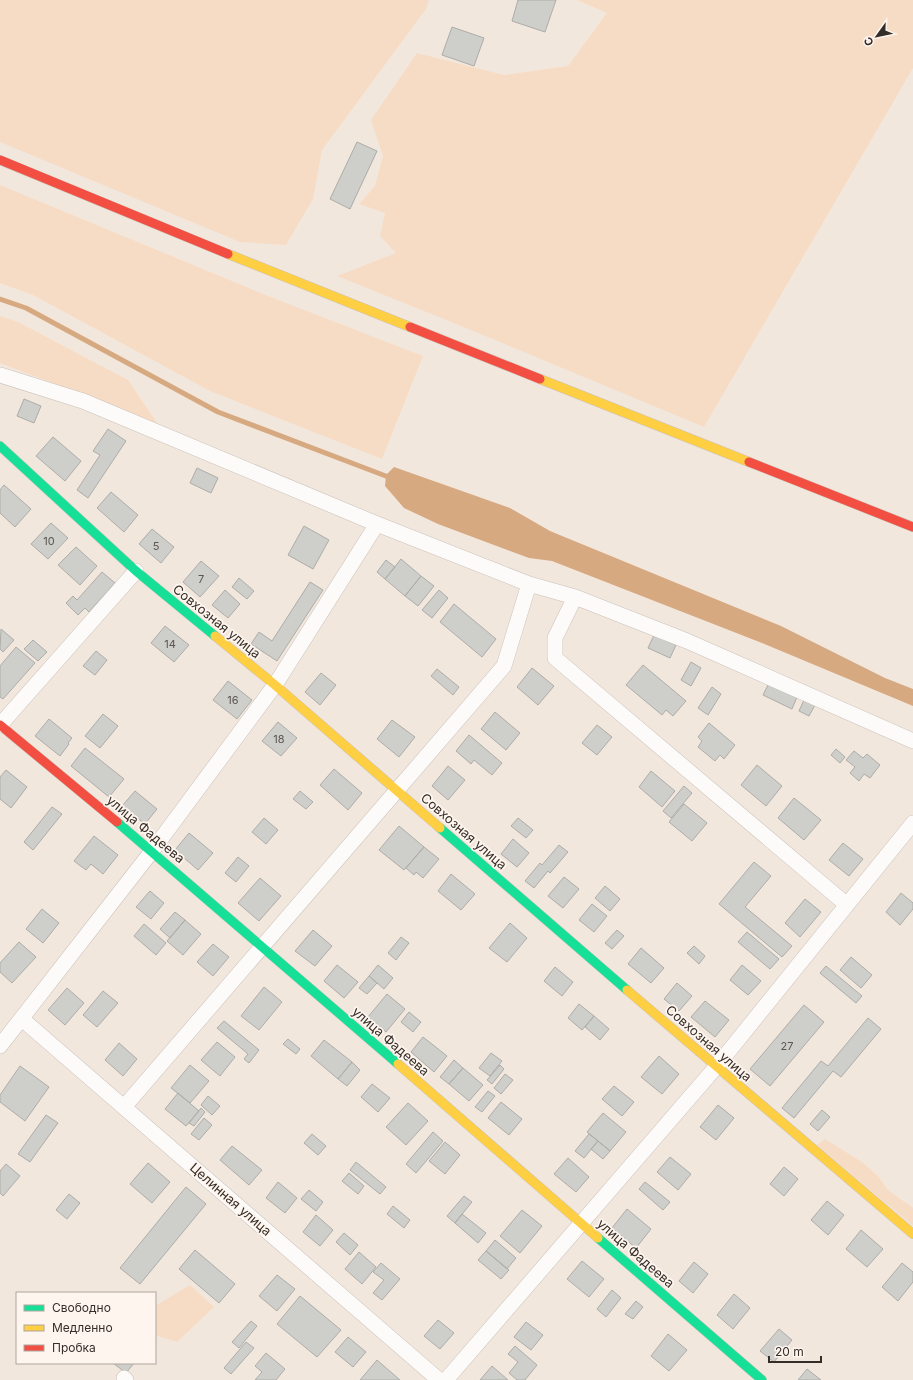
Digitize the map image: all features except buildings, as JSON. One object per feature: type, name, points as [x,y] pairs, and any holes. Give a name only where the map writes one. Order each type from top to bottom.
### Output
[{"type":"street","points":[[0,160],[294,282],[913,527]]},
{"type":"street","points":[[0,375],[82,401],[377,524],[529,584],[575,597],[687,641],[913,741]]},
{"type":"street","name":"Совхозная улица","points":[[0,446],[136,571],[275,685],[716,1067],[913,1234]]},
{"type":"street","points":[[0,1046],[152,851],[275,685],[377,524]]},
{"type":"street","points":[[0,725],[136,571]]},
{"type":"street","points":[[124,1107],[504,666],[529,584]]},
{"type":"street","points":[[575,597],[555,638],[555,658],[847,905]]},
{"type":"street","name":"улица Фадеева","points":[[0,725],[152,851],[582,1222],[762,1380]]},
{"type":"street","points":[[446,1380],[716,1067],[913,823]]},
{"type":"street","name":"Целинная улица","points":[[22,1019],[439,1380]]},
{"type":"shaded area","points":[[0,0],[429,0],[426,9],[322,150],[313,199],[286,245],[240,242],[0,142]]},
{"type":"shaded area","points":[[577,0],[913,0],[913,68],[704,427],[337,276],[396,253],[380,236],[385,213],[359,204],[375,186],[383,156],[371,120],[417,53],[504,75],[568,66],[607,13]]},
{"type":"shaded area","points":[[0,185],[268,296],[423,356],[382,459],[210,391],[33,295],[0,283]]},
{"type":"shaded area","points":[[0,316],[18,322],[128,380],[157,423],[0,363]]},
{"type":"shaded area","points":[[394,467],[510,508],[550,531],[781,626],[885,678],[913,689],[913,706],[762,643],[552,561],[529,558],[438,524],[404,508],[385,486],[386,475]]},
{"type":"shaded area","points":[[825,1139],[862,1162],[878,1176],[888,1190],[913,1208],[913,1226],[817,1145]]},
{"type":"shaded area","points":[[190,1285],[214,1307],[177,1342],[156,1335],[156,1305]]},
{"type":"waterway","points":[[0,299],[26,308],[218,412],[391,478]]},
{"type":"traffic: fast","points":[[0,446],[136,571],[215,636]]},
{"type":"traffic: fast","points":[[117,822],[398,1064]]},
{"type":"traffic: fast","points":[[440,828],[627,990]]},
{"type":"traffic: fast","points":[[598,1238],[762,1380]]},
{"type":"traffic: slow","points":[[228,254],[410,327]]},
{"type":"traffic: slow","points":[[540,379],[749,462]]},
{"type":"traffic: slow","points":[[215,636],[275,685],[440,828]]},
{"type":"traffic: slow","points":[[627,990],[913,1234]]},
{"type":"traffic: slow","points":[[398,1064],[598,1238]]},
{"type":"traffic: jam","points":[[0,160],[228,254]]},
{"type":"traffic: jam","points":[[410,327],[540,379]]},
{"type":"traffic: jam","points":[[749,462],[913,527]]},
{"type":"traffic: jam","points":[[0,725],[117,822]]}]
